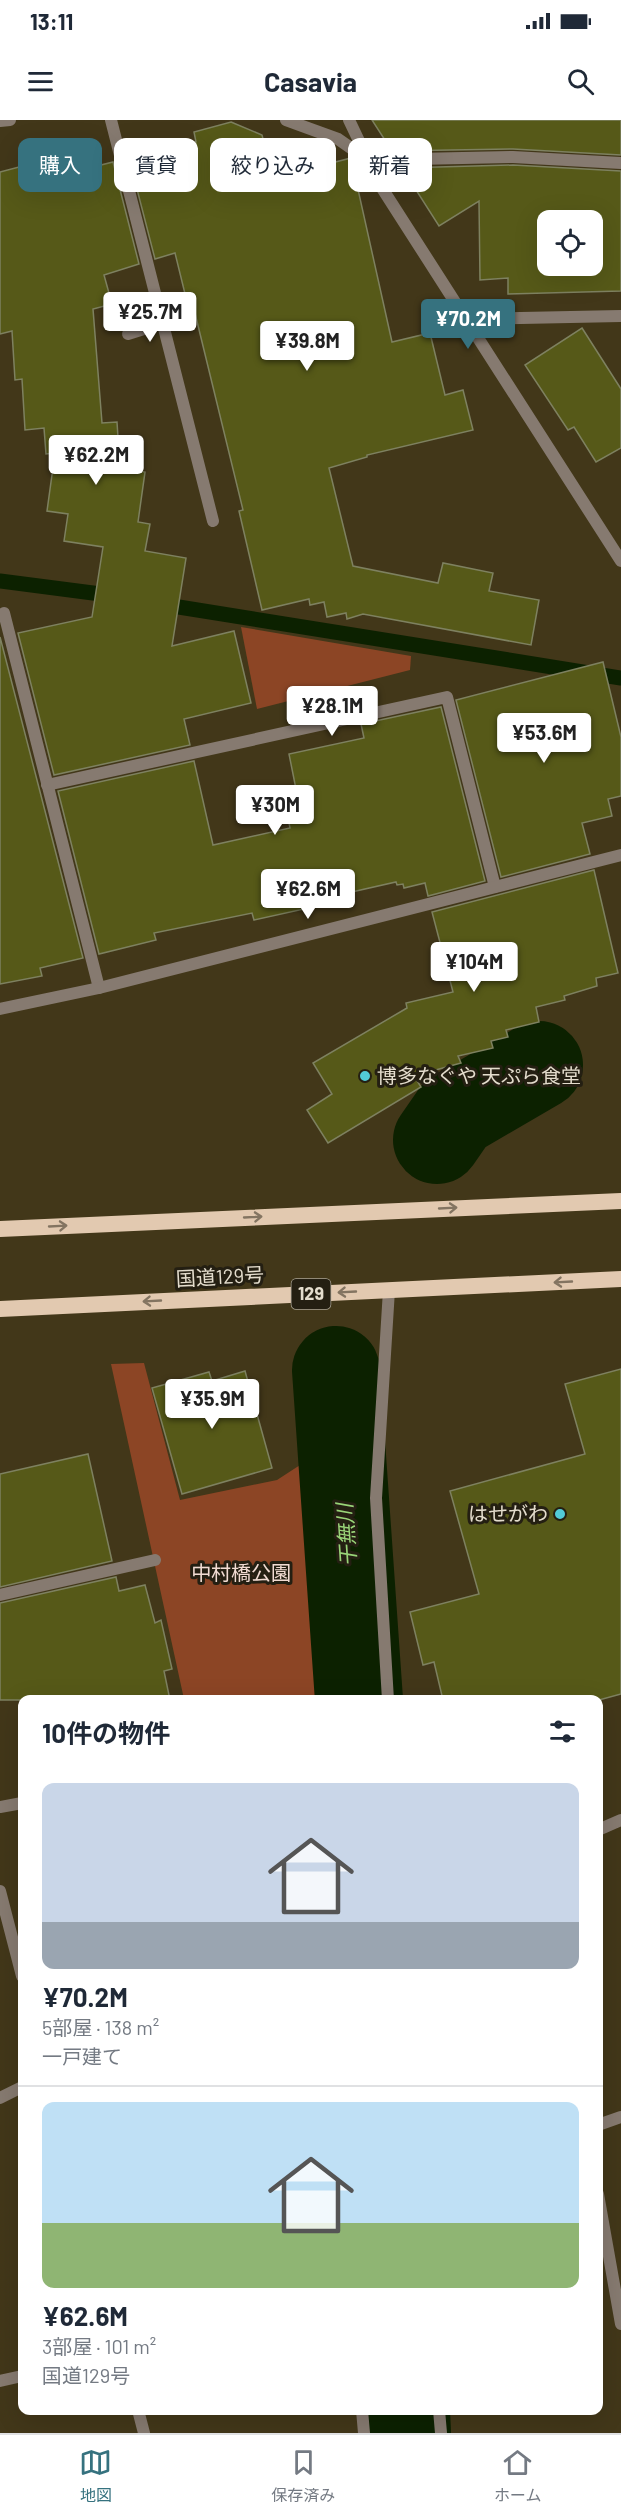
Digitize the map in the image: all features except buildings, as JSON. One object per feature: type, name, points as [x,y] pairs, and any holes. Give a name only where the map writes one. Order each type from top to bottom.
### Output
[{"type":"highway","points":[[0,1229],[621,1201]]},
{"type":"highway","name":"国道129号","points":[[0,1309],[621,1279]]},
{"type":"street","points":[[0,121],[10,120]]},
{"type":"street","points":[[111,120],[213,521]]},
{"type":"street","points":[[286,120],[338,140],[348,146]]},
{"type":"street","points":[[349,120],[358,138]]},
{"type":"street","points":[[432,159],[513,157],[621,163]]},
{"type":"street","points":[[384,192],[620,557]]},
{"type":"street","points":[[466,319],[621,316]]},
{"type":"street","points":[[128,334],[163,323]]},
{"type":"street","points":[[4,613],[99,988]]},
{"type":"street","points":[[47,785],[447,696],[495,887]]},
{"type":"street","points":[[0,1009],[99,988],[621,855]]},
{"type":"street","points":[[388,1695],[376,1498],[389,1290]]},
{"type":"street","points":[[0,1595],[154,1560]]},
{"type":"street","points":[[0,1807],[18,1804]]},
{"type":"street","points":[[603,1828],[621,1820]]},
{"type":"street","points":[[0,1891],[18,1961]]},
{"type":"street","points":[[0,2098],[18,2090]]},
{"type":"street","points":[[603,2123],[621,2117]]},
{"type":"street","points":[[603,2222],[621,2324]]},
{"type":"street","points":[[0,2381],[18,2377]]},
{"type":"street","points":[[139,2415],[144,2433]]},
{"type":"street","points":[[362,2415],[364,2433]]},
{"type":"street","points":[[439,2415],[441,2433]]},
{"type":"green space","points":[[241,627],[411,656],[410,670],[257,709]]},
{"type":"green space","name":"中村橋公園","points":[[144,1363],[180,1500],[277,1480],[317,1454],[331,1695],[183,1695],[111,1364]]},
{"type":"waterway","points":[[0,581],[116,596]]},
{"type":"waterway","points":[[160,604],[621,678]]},
{"type":"waterway","name":"干無川","points":[[437,1140],[455,1114],[539,1065]]},
{"type":"waterway","name":"干無川","points":[[336,1370],[359,1695]]},
{"type":"waterway","name":"干無川","points":[[406,2415],[407,2433]]},
{"type":"place","name":"博多なぐや 天ぷら食堂","points":[[365,1076]]},
{"type":"place","name":"はせがわ","points":[[560,1514]]}]
